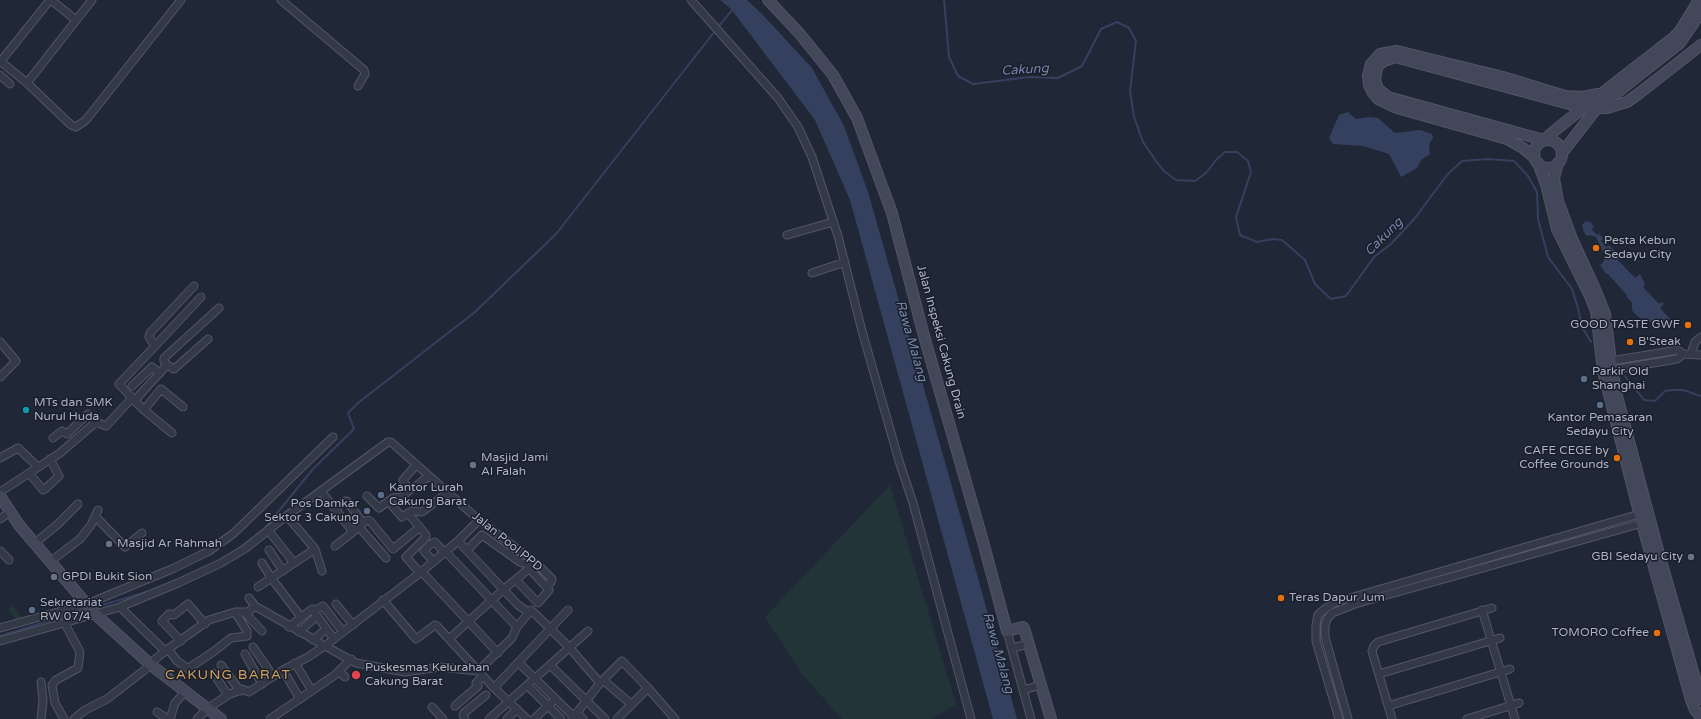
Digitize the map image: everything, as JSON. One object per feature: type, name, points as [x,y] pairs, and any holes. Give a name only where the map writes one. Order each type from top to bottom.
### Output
[{"type":"street","points":[[76,20],[51,0],[0,61],[27,83],[71,125],[76,127],[81,125],[181,0]]},
{"type":"street","points":[[27,83],[92,0]]},
{"type":"street","points":[[281,0],[364,70],[365,74],[358,86]]},
{"type":"street","points":[[692,0],[767,86],[798,127],[812,157],[833,222],[899,461],[913,503],[972,719]]},
{"type":"street","name":"Jalan Inspeksi Cakung Drain","points":[[768,0],[800,34],[838,83],[857,118],[875,162],[892,213],[924,336],[980,530],[1031,719]]},
{"type":"street","points":[[1694,0],[1670,32],[1625,68],[1601,94],[1536,147],[1536,160],[1543,176],[1557,229],[1596,311],[1607,366],[1691,700],[1695,710],[1701,717]]},
{"type":"street","points":[[1607,366],[1605,314],[1595,288],[1572,239],[1558,201],[1554,178],[1562,153],[1596,109],[1680,31],[1699,0]]},
{"type":"street","points":[[1610,86],[1631,76],[1680,43],[1701,12]]},
{"type":"street","points":[[1558,163],[1548,167],[1536,160],[1524,148],[1501,137],[1388,104],[1375,97],[1368,80],[1369,70],[1375,58],[1382,53],[1393,51],[1404,52],[1584,108],[1596,109],[1612,107],[1627,102],[1701,45]]},
{"type":"street","points":[[1562,153],[1559,145],[1552,140],[1544,140],[1388,97],[1378,89],[1375,80],[1377,68],[1384,61],[1395,57],[1572,97],[1588,97],[1601,94]]},
{"type":"street","points":[[0,75],[10,84]]},
{"type":"street","points":[[787,235],[833,222]]},
{"type":"street","points":[[812,273],[844,262]]},
{"type":"street","points":[[155,346],[149,337],[150,333],[194,286]]},
{"type":"street","points":[[172,433],[144,410],[119,384],[201,297]]},
{"type":"street","points":[[208,339],[174,369],[167,365],[164,359],[219,308]]},
{"type":"street","points":[[1691,354],[1695,342],[1701,337]]},
{"type":"street","points":[[0,342],[16,361],[0,377]]},
{"type":"street","points":[[1691,354],[1701,351]]},
{"type":"street","points":[[1607,366],[1677,359],[1683,354],[1701,355]]},
{"type":"street","points":[[53,438],[62,431],[67,434],[87,414],[96,422],[106,426],[167,365]]},
{"type":"street","points":[[132,386],[152,367],[160,373]]},
{"type":"street","points":[[144,410],[161,389],[183,407]]},
{"type":"street","points":[[96,422],[69,446],[37,466],[0,496],[10,512],[34,543],[91,609],[150,665],[221,719]]},
{"type":"street","points":[[0,641],[64,622],[221,544],[258,511],[333,437]]},
{"type":"street","name":"Jalan Pool PPD","points":[[91,609],[120,606],[178,583],[228,560],[388,442],[391,442],[479,520],[513,545],[532,566],[552,579],[547,586],[549,592],[538,603],[516,580]]},
{"type":"street","points":[[0,458],[18,448],[37,466]]},
{"type":"street","points":[[29,473],[44,490],[59,476],[50,459]]},
{"type":"street","points":[[406,485],[403,480],[416,465]]},
{"type":"street","points":[[367,496],[378,508],[395,497],[401,497],[429,476]]},
{"type":"street","points":[[321,491],[353,532]]},
{"type":"street","points":[[388,501],[401,517],[412,511],[422,512],[447,493]]},
{"type":"street","points":[[335,508],[347,501],[361,525],[386,558]]},
{"type":"street","points":[[34,543],[58,524],[78,504]]},
{"type":"street","points":[[0,519],[10,512]]},
{"type":"street","points":[[51,561],[80,539],[87,531],[96,513],[125,547],[142,533]]},
{"type":"street","points":[[408,513],[425,533],[426,537],[406,557],[498,653]]},
{"type":"street","points":[[287,516],[315,550],[322,570]]},
{"type":"street","points":[[1339,719],[1316,641],[1316,625],[1318,615],[1326,608],[1336,602],[1488,558],[1645,518]]},
{"type":"street","points":[[1348,719],[1326,637],[1325,626],[1327,619],[1332,613],[1355,604],[1490,566],[1645,518]]},
{"type":"street","points":[[1645,518],[1701,699]]},
{"type":"street","points":[[335,546],[368,520],[393,549],[398,541],[420,527]]},
{"type":"street","points":[[319,643],[334,639],[353,625],[458,541],[479,520]]},
{"type":"street","points":[[268,530],[294,563]]},
{"type":"street","points":[[467,550],[482,535],[520,562],[532,566]]},
{"type":"street","points":[[458,541],[518,605],[528,612],[531,610],[551,628],[602,682],[631,704]]},
{"type":"street","points":[[433,561],[424,551],[434,542],[517,627]]},
{"type":"street","points":[[506,553],[513,545]]},
{"type":"street","points":[[269,550],[283,571]]},
{"type":"street","points":[[258,587],[315,550]]},
{"type":"street","points":[[0,552],[9,560]]},
{"type":"street","points":[[1488,558],[1490,566]]},
{"type":"street","points":[[262,563],[272,579],[301,617]]},
{"type":"street","points":[[449,640],[504,589],[532,566]]},
{"type":"street","points":[[249,598],[255,606],[289,627],[356,663],[405,672],[440,667],[481,674]]},
{"type":"street","points":[[383,600],[416,639],[435,625],[437,626],[494,688],[527,719]]},
{"type":"street","points":[[181,641],[162,622],[168,614],[174,614],[188,604],[205,624]]},
{"type":"street","points":[[336,604],[353,625]]},
{"type":"street","points":[[120,606],[177,661],[189,669],[231,638],[247,636],[247,631],[235,612]]},
{"type":"street","points":[[75,719],[85,710],[108,699],[166,650],[210,620],[235,612],[245,613],[255,606]]},
{"type":"street","points":[[298,632],[323,606],[343,632]]},
{"type":"street","points":[[289,627],[311,608],[334,639]]},
{"type":"street","points":[[1392,719],[1372,651],[1374,646],[1378,642],[1492,608]]},
{"type":"street","points":[[0,628],[91,609]]},
{"type":"street","points":[[494,688],[568,610]]},
{"type":"street","points":[[1482,610],[1515,719]]},
{"type":"street","points":[[455,706],[478,686],[476,683],[481,674],[512,638],[517,627],[528,612]]},
{"type":"street","points":[[245,613],[262,631]]},
{"type":"street","points":[[64,622],[80,652],[78,668],[54,681],[52,685],[55,703],[64,719]]},
{"type":"street","points":[[1007,631],[1023,627],[1050,719]]},
{"type":"street","points":[[197,719],[207,709],[228,695],[242,690],[248,692],[282,670],[308,657],[319,643],[326,629]]},
{"type":"street","points":[[489,719],[588,631]]},
{"type":"street","points":[[1379,674],[1500,638]]},
{"type":"street","points":[[1012,648],[1029,644]]},
{"type":"street","points":[[253,647],[273,676]]},
{"type":"street","points":[[244,654],[262,684]]},
{"type":"street","points":[[270,719],[340,671],[351,660]]},
{"type":"street","points":[[574,716],[586,700],[622,661],[675,719]]},
{"type":"street","points":[[295,663],[312,691]]},
{"type":"street","points":[[519,663],[574,716],[583,719]]},
{"type":"street","points":[[220,665],[240,691]]},
{"type":"street","points":[[550,665],[604,719]]},
{"type":"street","points":[[1388,706],[1510,669]]},
{"type":"street","points":[[282,670],[300,699]]},
{"type":"street","points":[[340,671],[345,677]]},
{"type":"street","points":[[213,673],[228,695]]},
{"type":"street","points":[[41,682],[43,701],[41,719]]},
{"type":"street","points":[[527,685],[561,719]]},
{"type":"street","points":[[1023,690],[1041,685]]},
{"type":"street","points":[[617,719],[648,688]]},
{"type":"street","points":[[157,712],[169,719],[175,703],[185,692]]},
{"type":"street","points":[[465,719],[463,715],[464,713],[486,695]]},
{"type":"street","points":[[534,719],[556,699]]},
{"type":"street","points":[[1467,719],[1519,703]]},
{"type":"street","points":[[432,707],[443,719]]},
{"type":"street","points":[[507,719],[517,709]]},
{"type":"shaded area","points":[[890,485],[956,704],[932,719],[842,719],[803,675],[765,617]]},
{"type":"shaded area","points":[[13,606],[21,617],[16,620],[8,609]]},
{"type":"water","name":"Rawa Malang","points":[[720,0],[747,0],[763,15],[812,68],[844,126],[868,192],[1017,719],[993,719],[850,200],[815,120],[731,9]]},
{"type":"water","points":[[1348,112],[1356,119],[1370,117],[1378,118],[1395,133],[1420,130],[1432,134],[1433,137],[1429,145],[1430,154],[1421,160],[1417,168],[1401,177],[1389,154],[1363,146],[1333,144],[1329,138],[1339,115]]},
{"type":"water","points":[[1586,221],[1591,223],[1594,227],[1591,229],[1597,235],[1599,234],[1603,238],[1601,241],[1607,247],[1609,245],[1621,257],[1618,260],[1635,278],[1640,274],[1645,284],[1643,287],[1659,304],[1662,302],[1664,304],[1660,308],[1670,319],[1663,323],[1656,321],[1647,322],[1634,313],[1632,310],[1632,303],[1626,296],[1627,295],[1608,274],[1606,274],[1600,265],[1603,263],[1605,256],[1596,237],[1590,235],[1587,236],[1584,232],[1582,225]]},
{"type":"waterway","name":"Cakung","points":[[944,0],[949,57],[958,76],[973,84],[1030,77],[1058,78],[1082,66],[1101,29],[1117,22],[1129,28],[1136,41],[1130,91],[1134,117],[1143,142],[1156,161],[1164,171],[1176,180],[1195,181],[1206,173],[1216,160],[1225,152],[1237,152],[1248,161],[1251,172],[1236,217],[1240,235],[1257,242],[1273,239],[1282,240],[1305,260],[1315,284],[1331,299],[1346,296],[1374,257],[1391,244],[1415,218],[1447,175],[1462,161],[1488,159],[1514,161],[1528,176],[1537,192],[1538,219],[1548,257],[1572,289],[1582,327],[1591,342]]},
{"type":"waterway","points":[[718,27],[733,9]]},
{"type":"waterway","points":[[234,552],[265,528],[313,469],[354,429],[348,413],[358,403],[475,312],[556,234],[715,31]]},
{"type":"waterway","name":"Cakung","points":[[1625,376],[1644,400],[1655,401],[1665,391],[1672,390],[1683,390],[1701,396]]},
{"type":"waterway","points":[[93,608],[156,589]]},
{"type":"waterway","points":[[0,636],[87,609]]},
{"type":"place","name":"Pesta Kebun Sedayu City","points":[[1596,248]]},
{"type":"place","name":"GOOD TASTE GWF","points":[[1688,325]]},
{"type":"place","name":"B'Steak","points":[[1630,342]]},
{"type":"place","name":"Parkir Old Shanghai","points":[[1584,379]]},
{"type":"place","name":"Kantor Pemasaran Sedayu City","points":[[1600,405]]},
{"type":"place","name":"MTs dan SMK Nurul Huda","points":[[26,410]]},
{"type":"place","name":"CAFE CEGE by Coffee Grounds","points":[[1617,458]]},
{"type":"place","name":"Masjid Jami Al Falah","points":[[473,465]]},
{"type":"place","name":"Kantor Lurah Cakung Barat","points":[[381,495]]},
{"type":"place","name":"Pos Damkar Sektor 3 Cakung","points":[[367,511]]},
{"type":"place","name":"Masjid Ar Rahmah","points":[[109,544]]},
{"type":"place","name":"GBI Sedayu City","points":[[1691,557]]},
{"type":"place","name":"GPDI Bukit Sion","points":[[54,577]]},
{"type":"place","name":"Teras Dapur Jum","points":[[1281,598]]},
{"type":"place","name":"Sekretariat RW 07/4","points":[[32,610]]},
{"type":"place","name":"TOMORO Coffee","points":[[1657,633]]},
{"type":"place","name":"Puskesmas Kelurahan Cakung Barat","points":[[356,675]]},
{"type":"district","name":"CAKUNG BARAT","points":[[228,675]]}]
